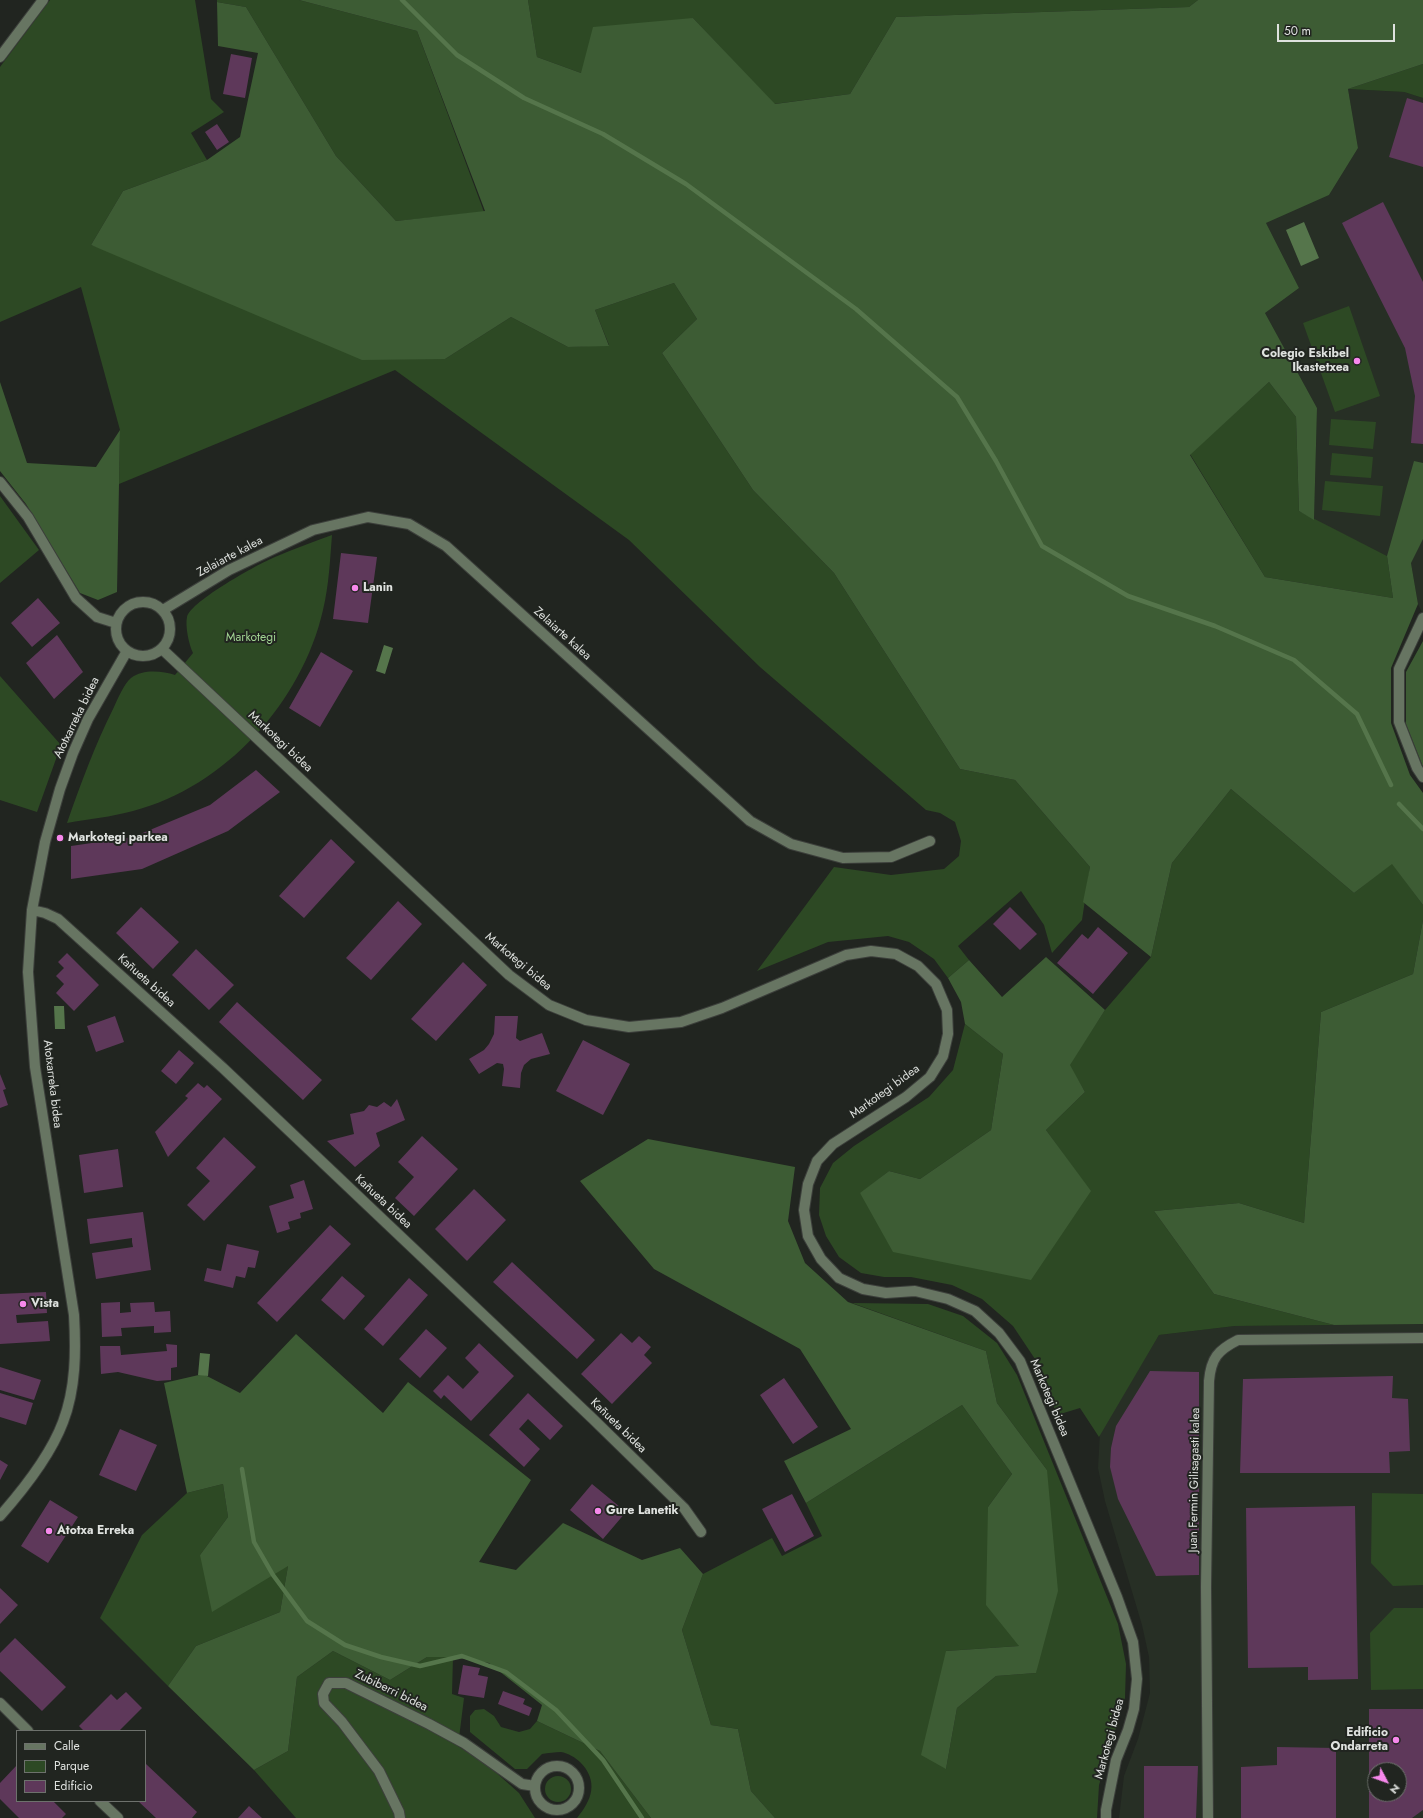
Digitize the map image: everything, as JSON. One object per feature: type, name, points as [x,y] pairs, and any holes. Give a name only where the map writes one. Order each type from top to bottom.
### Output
[{"type":"street","points":[[0,57],[43,0]]},
{"type":"street","points":[[0,482],[28,517],[76,598],[97,617],[116,623]]},
{"type":"street","name":"Zelaiarte kalea","points":[[163,610],[229,570],[313,530],[368,517],[409,524],[446,546],[750,821],[791,844],[843,858],[891,857],[930,841]]},
{"type":"street","points":[[149,602],[157,605],[163,610],[168,617],[170,630],[167,642],[162,649],[154,654],[145,656],[136,656],[127,651],[117,638],[116,623],[125,608],[136,603],[149,602]]},
{"type":"street","points":[[1423,618],[1399,669],[1398,722],[1417,768],[1423,777]]},
{"type":"street","name":"Markotegi bidea","points":[[162,649],[509,975],[549,1005],[586,1020],[629,1027],[682,1022],[722,1008],[846,955],[871,951],[896,954],[918,966],[936,984],[947,1010],[948,1034],[943,1056],[930,1077],[906,1096],[833,1144],[817,1161],[808,1184],[804,1210],[808,1236],[821,1259],[840,1278],[863,1289],[886,1293],[914,1291],[948,1299],[968,1308],[974,1311],[999,1333],[1020,1361],[1117,1597],[1133,1642],[1136,1679],[1134,1709],[1128,1730],[1116,1760],[1106,1810],[1106,1818]]},
{"type":"street","name":"Atotxarreka bidea","points":[[0,1516],[41,1463],[63,1422],[73,1385],[76,1348],[74,1316],[35,1067],[28,972],[32,910],[45,842],[60,789],[73,752],[92,713],[127,651]]},
{"type":"street","name":"Kañueta bidea","points":[[32,910],[58,918],[222,1068],[593,1419],[684,1508],[701,1532]]},
{"type":"street","name":"Juan Fermin Gilisagasti kalea","points":[[1208,1818],[1206,1587],[1209,1380],[1212,1363],[1223,1347],[1238,1340],[1423,1338]]},
{"type":"street","name":"Zubiberri bidea","points":[[400,1818],[399,1812],[379,1771],[342,1722],[324,1703],[323,1694],[329,1683],[346,1683],[429,1724],[464,1743],[522,1784],[536,1786]]},
{"type":"street","points":[[0,1703],[27,1730]]},
{"type":"street","points":[[557,1766],[571,1771],[578,1782],[577,1797],[569,1807],[558,1814],[544,1806],[539,1800],[536,1786],[539,1777],[549,1768],[557,1766]]},
{"type":"street","points":[[101,1802],[118,1818]]},
{"type":"shaded area","points":[[299,0],[528,0],[537,57],[581,73],[593,27],[693,18],[775,104],[850,94],[896,17],[1189,7],[1198,0],[1423,0],[1423,64],[1348,89],[1358,148],[1329,195],[1266,223],[1299,288],[1265,313],[1317,408],[1314,520],[1299,511],[1296,417],[1269,382],[1190,455],[1265,577],[1393,598],[1387,556],[1414,461],[1423,463],[1423,539],[1411,563],[1418,604],[1391,668],[1391,723],[1410,775],[1423,793],[1423,905],[1392,864],[1354,893],[1231,789],[1172,863],[1151,957],[1083,902],[1090,867],[1015,780],[960,769],[834,573],[753,490],[662,353],[697,319],[674,283],[595,310],[609,346],[568,347],[511,317],[445,359],[362,360],[91,245],[123,191],[207,160],[240,137],[258,53],[218,46],[217,2],[246,7],[336,156],[396,221],[485,211],[417,31]]},
{"type":"shaded area","name":"Colegio Eskibel Ikastetxea","points":[[1348,89],[1404,92],[1423,98],[1423,615],[1418,604],[1411,563],[1387,556],[1314,520],[1317,408],[1265,313],[1299,288],[1266,223],[1329,195],[1358,148]]},
{"type":"shaded area","points":[[1304,222],[1319,258],[1301,266],[1286,230]]},
{"type":"shaded area","points":[[0,382],[27,463],[96,467],[120,430],[117,592],[98,600],[80,593],[26,504],[0,471]]},
{"type":"shaded area","points":[[1423,641],[1423,767],[1406,724],[1406,672]]},
{"type":"shaded area","points":[[384,645],[393,648],[385,674],[376,671]]},
{"type":"shaded area","points":[[1423,920],[1423,1324],[1334,1325],[1214,1294],[1154,1211],[1239,1203],[1304,1223],[1321,1012],[1413,974]]},
{"type":"shaded area","points":[[1046,957],[1105,1010],[1070,1065],[1085,1092],[1046,1130],[1091,1191],[1031,1280],[893,1252],[860,1193],[889,1171],[920,1179],[991,1130],[1003,1054],[965,1024],[961,1002],[948,978],[969,960],[1002,997]]},
{"type":"shaded area","points":[[54,1006],[64,1006],[65,1029],[55,1029]]},
{"type":"shaded area","points":[[648,1139],[795,1167],[788,1221],[805,1263],[848,1302],[986,1351],[997,1403],[1047,1470],[1058,1591],[1036,1673],[996,1676],[957,1708],[946,1769],[921,1755],[946,1651],[1019,1646],[986,1605],[988,1507],[1012,1474],[962,1405],[806,1503],[784,1461],[851,1429],[800,1349],[654,1269],[580,1181]]},
{"type":"shaded area","points":[[1423,1324],[1423,1818],[1119,1818],[1124,1776],[1138,1739],[1150,1693],[1149,1657],[1142,1625],[1105,1501],[1098,1468],[1100,1433],[1159,1335],[1235,1326]]},
{"type":"shaded area","points":[[296,1334],[383,1413],[408,1382],[531,1480],[479,1562],[516,1570],[563,1523],[642,1560],[680,1548],[703,1574],[682,1630],[711,1725],[738,1729],[751,1791],[775,1818],[651,1818],[600,1751],[537,1721],[542,1705],[489,1663],[453,1657],[427,1657],[390,1680],[333,1651],[297,1677],[288,1751],[254,1770],[168,1686],[196,1646],[280,1612],[288,1566],[212,1612],[200,1555],[228,1517],[223,1484],[187,1493],[164,1383],[203,1374],[240,1393]]},
{"type":"shaded area","points":[[200,1353],[210,1354],[208,1376],[198,1375]]},
{"type":"green space","points":[[50,0],[195,0],[211,99],[224,112],[191,133],[207,160],[123,191],[91,245],[445,359],[511,317],[568,347],[609,345],[595,310],[674,283],[697,319],[662,353],[753,490],[834,573],[960,769],[1015,780],[1090,867],[1082,920],[1052,953],[1044,925],[1021,891],[958,946],[969,960],[948,978],[934,959],[909,942],[888,936],[828,942],[757,971],[834,867],[891,875],[944,869],[959,856],[961,841],[955,822],[940,813],[926,810],[760,667],[629,540],[395,370],[119,484],[120,430],[81,287],[0,322],[0,67]]},
{"type":"green space","points":[[217,0],[299,0],[417,31],[484,212],[396,221],[336,156],[246,7],[217,2]]},
{"type":"green space","points":[[528,0],[1198,0],[1189,7],[896,17],[850,94],[774,104],[693,18],[581,73],[537,57]]},
{"type":"green space","points":[[1423,64],[1423,98],[1404,92],[1348,89]]},
{"type":"green space","points":[[1349,306],[1380,396],[1335,412],[1303,323]]},
{"type":"green space","points":[[1269,382],[1296,417],[1299,511],[1387,556],[1393,598],[1265,577],[1190,454]]},
{"type":"green space","points":[[1331,419],[1376,422],[1373,449],[1329,445]]},
{"type":"green space","points":[[1332,453],[1373,457],[1371,478],[1330,475]]},
{"type":"green space","points":[[1325,481],[1383,486],[1380,516],[1322,510]]},
{"type":"green space","points":[[0,496],[39,550],[0,583]]},
{"type":"green space","name":"Markotegi","points":[[332,535],[327,591],[313,644],[297,677],[278,708],[255,736],[228,761],[199,782],[167,799],[125,813],[67,823],[94,750],[119,695],[126,684],[131,678],[141,673],[159,672],[175,675],[193,653],[187,630],[187,617],[191,610],[212,593],[255,567],[282,554]]},
{"type":"green space","points":[[0,676],[61,745],[37,812],[0,800]]},
{"type":"green space","points":[[1231,789],[1354,893],[1392,863],[1423,905],[1423,920],[1413,974],[1321,1012],[1304,1223],[1239,1203],[1154,1211],[1214,1294],[1334,1325],[1235,1326],[1159,1335],[1099,1437],[1080,1408],[1057,1415],[1035,1359],[1013,1326],[982,1299],[952,1285],[911,1277],[884,1277],[861,1273],[839,1257],[826,1236],[819,1215],[820,1188],[833,1163],[854,1146],[929,1097],[953,1070],[965,1024],[1003,1054],[991,1130],[920,1179],[889,1171],[860,1194],[1090,1191],[1046,1130],[1085,1092],[1069,1065],[1105,1010],[1151,957],[1172,863]]},
{"type":"green space","points":[[852,1303],[928,1304],[963,1316],[997,1343],[1017,1375],[1118,1624],[1126,1664],[1125,1698],[1099,1785],[1097,1818],[775,1818],[751,1791],[738,1729],[711,1725],[682,1630],[703,1574],[772,1538],[782,1556],[822,1536],[806,1503],[962,1405],[1012,1474],[988,1507],[1019,1646],[946,1651],[946,1769],[957,1708],[996,1676],[1036,1673],[1047,1470],[997,1403],[986,1351]]},
{"type":"green space","points":[[223,1484],[228,1517],[200,1555],[288,1566],[280,1612],[196,1646],[168,1686],[100,1618],[142,1535],[187,1493]]},
{"type":"green space","points":[[1372,1493],[1423,1494],[1423,1585],[1393,1586],[1371,1563]]},
{"type":"green space","points":[[1394,1608],[1423,1608],[1423,1689],[1371,1690],[1370,1633]]},
{"type":"green space","points":[[333,1651],[390,1680],[427,1657],[453,1657],[452,1694],[464,1698],[458,1746],[492,1769],[519,1793],[535,1818],[296,1818],[254,1770],[288,1751],[297,1677]]},
{"type":"green space","points":[[484,1709],[494,1716],[501,1727],[519,1732],[530,1729],[537,1721],[600,1751],[651,1818],[577,1818],[590,1797],[590,1776],[586,1769],[574,1757],[561,1752],[542,1754],[527,1769],[515,1769],[470,1732],[470,1716],[475,1710]]},
{"type":"green space","points":[[558,1776],[567,1780],[571,1789],[567,1798],[558,1802],[549,1798],[545,1789],[549,1780]]},
{"type":"building","points":[[231,54],[252,58],[245,98],[223,94]]},
{"type":"building","points":[[1407,98],[1423,103],[1423,167],[1389,157]]},
{"type":"building","points":[[217,124],[229,142],[217,150],[205,132]]},
{"type":"building","points":[[1383,202],[1423,282],[1423,444],[1411,443],[1415,396],[1405,348],[1342,223]]},
{"type":"building","name":"Lanin","points":[[341,553],[377,557],[368,623],[333,619]]},
{"type":"building","points":[[38,598],[60,623],[32,647],[11,623]]},
{"type":"building","points":[[57,635],[83,672],[54,699],[26,663]]},
{"type":"building","points":[[321,652],[353,671],[320,727],[289,708]]},
{"type":"building","points":[[256,770],[280,792],[228,831],[142,869],[71,879],[71,846],[133,837],[210,805]]},
{"type":"building","points":[[331,839],[355,862],[304,918],[279,896]]},
{"type":"building","points":[[398,901],[422,924],[371,980],[346,958]]},
{"type":"building","points":[[141,907],[179,942],[153,969],[116,933]]},
{"type":"building","points":[[1010,907],[1037,934],[1020,950],[993,924]]},
{"type":"building","points":[[1098,927],[1128,953],[1093,994],[1057,963],[1082,934],[1088,939]]},
{"type":"building","points":[[196,949],[234,985],[209,1010],[172,975]]},
{"type":"building","points":[[67,953],[99,985],[74,1011],[56,993],[64,984],[56,976],[64,968],[58,962]]},
{"type":"building","points":[[463,962],[487,985],[436,1041],[411,1019]]},
{"type":"building","points":[[237,1002],[322,1080],[303,1100],[219,1022]]},
{"type":"building","points":[[115,1016],[124,1042],[96,1052],[87,1026]]},
{"type":"building","points":[[495,1016],[518,1016],[516,1038],[520,1041],[542,1033],[550,1054],[531,1059],[524,1065],[521,1073],[520,1088],[502,1086],[504,1069],[503,1064],[497,1063],[479,1074],[469,1059],[484,1050],[489,1044],[494,1034]]},
{"type":"building","points":[[583,1040],[630,1064],[603,1115],[556,1091]]},
{"type":"building","points":[[179,1050],[194,1063],[176,1084],[161,1071]]},
{"type":"building","points":[[0,1074],[6,1089],[3,1090],[8,1105],[0,1108]]},
{"type":"building","points":[[198,1083],[204,1088],[207,1085],[222,1099],[168,1157],[155,1132],[188,1098],[185,1096]]},
{"type":"building","points":[[397,1099],[405,1120],[376,1133],[380,1146],[355,1167],[327,1141],[354,1134],[350,1114],[364,1111],[369,1105],[377,1107],[384,1102],[391,1107]]},
{"type":"building","points":[[422,1136],[458,1169],[414,1216],[395,1198],[414,1177],[398,1162]]},
{"type":"building","points":[[224,1137],[256,1167],[204,1221],[187,1205],[210,1181],[196,1168]]},
{"type":"building","points":[[118,1149],[123,1187],[84,1193],[79,1155]]},
{"type":"building","points":[[304,1180],[313,1209],[300,1213],[301,1218],[288,1222],[290,1229],[277,1233],[269,1206],[294,1198],[290,1185]]},
{"type":"building","points":[[474,1189],[506,1220],[467,1261],[435,1229]]},
{"type":"building","points":[[143,1212],[151,1270],[96,1279],[92,1253],[133,1247],[132,1238],[90,1244],[87,1219]]},
{"type":"building","points":[[330,1225],[351,1244],[277,1322],[257,1303]]},
{"type":"building","points":[[227,1244],[259,1251],[255,1268],[248,1267],[245,1278],[236,1276],[233,1288],[204,1281],[207,1268],[221,1271]]},
{"type":"building","points":[[512,1262],[595,1340],[577,1359],[493,1282]]},
{"type":"building","points":[[342,1276],[365,1296],[344,1320],[321,1300]]},
{"type":"building","points":[[409,1278],[428,1295],[383,1346],[364,1329]]},
{"type":"building","points":[[46,1292],[47,1313],[16,1315],[17,1323],[48,1321],[50,1341],[0,1344],[0,1294]]},
{"type":"building","points":[[120,1302],[120,1313],[131,1312],[130,1303],[154,1302],[155,1312],[170,1311],[171,1332],[154,1333],[154,1326],[121,1328],[122,1336],[102,1337],[101,1303]]},
{"type":"building","points":[[426,1329],[447,1348],[420,1378],[399,1359]]},
{"type":"building","points":[[621,1333],[632,1343],[639,1336],[651,1347],[644,1355],[652,1363],[612,1404],[581,1374]]},
{"type":"building","points":[[479,1343],[514,1376],[471,1421],[444,1395],[441,1399],[433,1391],[448,1375],[463,1389],[479,1372],[465,1358]]},
{"type":"building","points":[[166,1344],[177,1345],[177,1367],[171,1368],[171,1380],[157,1381],[118,1372],[101,1374],[100,1346],[120,1346],[121,1355],[167,1351]]},
{"type":"building","points":[[0,1367],[41,1380],[34,1400],[0,1390]]},
{"type":"building","points":[[1150,1371],[1199,1372],[1199,1575],[1156,1576],[1118,1499],[1110,1467],[1111,1448],[1116,1426]]},
{"type":"building","points":[[1393,1376],[1392,1398],[1408,1399],[1410,1451],[1389,1452],[1390,1473],[1240,1473],[1243,1379]]},
{"type":"building","points":[[784,1378],[818,1427],[793,1444],[760,1395]]},
{"type":"building","points":[[0,1393],[33,1403],[26,1425],[0,1417]]},
{"type":"building","points":[[528,1393],[563,1426],[550,1440],[528,1419],[519,1429],[540,1449],[524,1467],[489,1435]]},
{"type":"building","points":[[120,1429],[157,1445],[136,1491],[99,1475]]},
{"type":"building","points":[[0,1460],[8,1465],[0,1480]]},
{"type":"building","name":"Gure Lanetik","points":[[592,1484],[626,1512],[603,1539],[570,1510]]},
{"type":"building","points":[[792,1494],[814,1536],[785,1552],[762,1509]]},
{"type":"building","name":"Atotxa Erreka","points":[[50,1500],[78,1517],[48,1563],[21,1546]]},
{"type":"building","points":[[1355,1506],[1358,1679],[1308,1680],[1308,1667],[1248,1668],[1246,1508]]},
{"type":"building","points":[[0,1588],[18,1605],[0,1624]]},
{"type":"building","points":[[15,1638],[66,1687],[42,1711],[0,1671],[0,1653]]},
{"type":"building","points":[[463,1665],[480,1668],[478,1675],[488,1677],[484,1698],[458,1694]]},
{"type":"building","points":[[503,1691],[525,1699],[523,1704],[532,1708],[529,1716],[498,1704]]},
{"type":"building","points":[[126,1692],[142,1708],[120,1730],[83,1730],[79,1726],[111,1694],[117,1700]]},
{"type":"building","name":"Edificio Ondarreta","points":[[1369,1709],[1423,1709],[1423,1810],[1412,1818],[1369,1818],[1369,1802],[1407,1802],[1407,1762],[1369,1762]]},
{"type":"building","points":[[1277,1747],[1336,1748],[1336,1818],[1241,1818],[1241,1767],[1277,1765]]},
{"type":"building","points":[[146,1764],[197,1812],[192,1818],[156,1818],[139,1802],[146,1802]]},
{"type":"building","points":[[16,1766],[16,1802],[54,1802],[66,1814],[62,1818],[19,1818],[0,1799],[0,1783]]},
{"type":"building","points":[[1144,1766],[1198,1766],[1196,1818],[1144,1818]]},
{"type":"building","points":[[249,1806],[262,1818],[238,1818]]},
{"type":"waterway","points":[[402,0],[457,55],[524,98],[603,134],[686,184],[856,309],[957,397],[996,461],[1042,546],[1128,596],[1215,626],[1294,660],[1357,714],[1391,785]]},
{"type":"waterway","points":[[1399,804],[1423,829]]},
{"type":"waterway","points":[[242,1469],[254,1542],[273,1575],[307,1621],[345,1645],[381,1657],[420,1666],[462,1656],[506,1672],[556,1710],[603,1760],[642,1818]]},
{"type":"place","name":"Colegio Eskibel Ikastetxea","points":[[1357,361]]},
{"type":"place","name":"Lanin","points":[[355,588]]},
{"type":"place","name":"Markotegi parkea","points":[[60,838]]},
{"type":"place","name":"Vista","points":[[23,1304]]},
{"type":"place","name":"Gure Lanetik","points":[[598,1511]]},
{"type":"place","name":"Atotxa Erreka","points":[[49,1531]]},
{"type":"place","name":"Edificio Ondarreta","points":[[1396,1740]]}]
